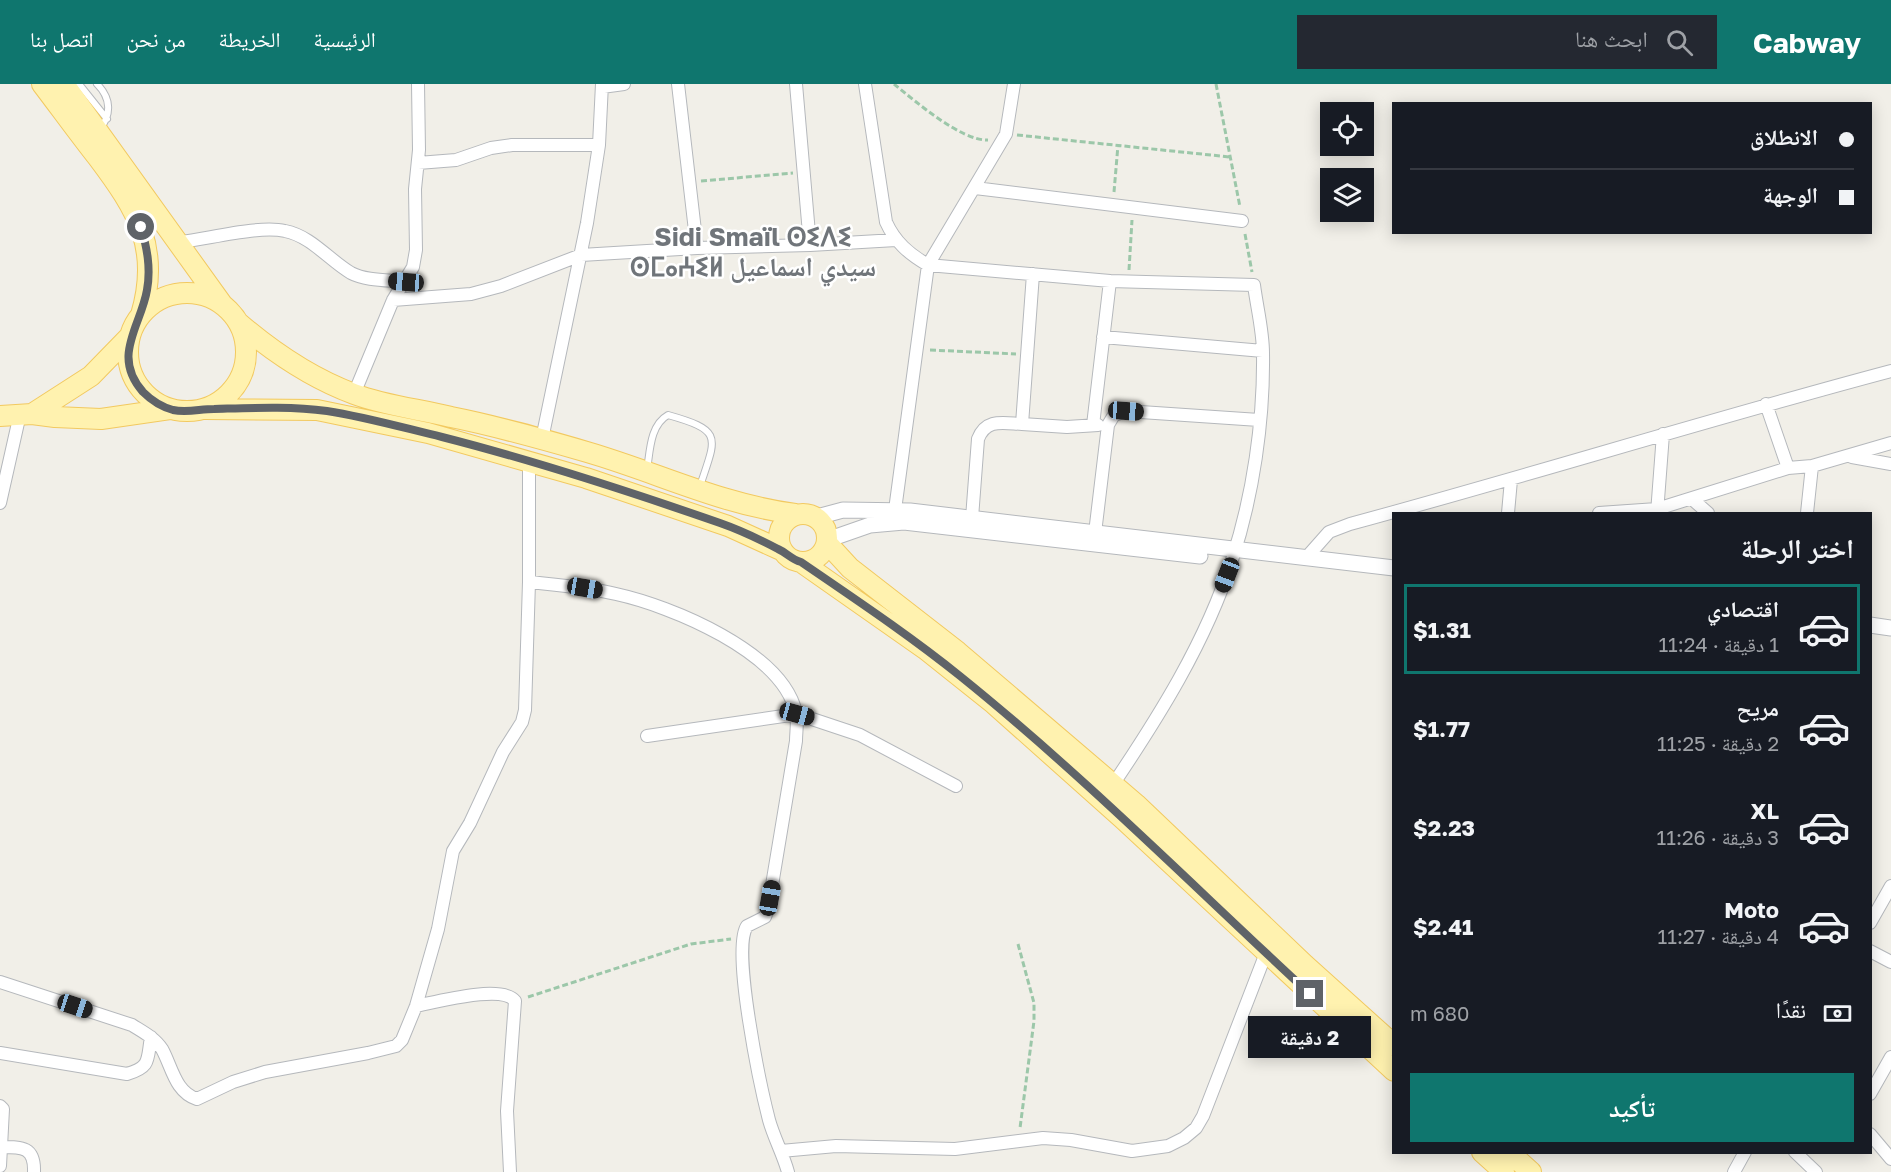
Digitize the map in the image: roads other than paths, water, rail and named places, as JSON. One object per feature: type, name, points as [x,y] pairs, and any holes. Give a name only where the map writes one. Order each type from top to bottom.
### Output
[{"type":"main road","points":[[26,414],[92,376],[130,336],[141,315],[148,286],[148,256],[136,213],[42,84]]},
{"type":"main road","points":[[64,84],[103,125],[224,306],[239,323],[293,364],[354,394],[398,407],[542,438],[734,503],[817,517],[825,527],[827,542],[850,568],[967,659],[1107,792],[1266,952],[1392,1069]]},
{"type":"main road","points":[[141,315],[159,300],[181,293],[204,295],[224,306]]},
{"type":"main road","points":[[205,409],[216,404],[233,389],[244,369],[246,346],[239,323]]},
{"type":"main road","points":[[130,336],[128,359],[135,381],[150,399],[170,409]]},
{"type":"main road","points":[[0,416],[26,414],[101,419],[170,409],[194,411],[297,408],[336,412],[529,461],[728,526],[783,551]]},
{"type":"main road","points":[[795,514],[780,530],[779,537],[783,551],[788,557],[801,562],[895,627],[1107,792],[1392,1043]]},
{"type":"main road","points":[[801,562],[820,555],[827,542]]},
{"type":"main road","points":[[1484,1154],[1504,1172]]},
{"type":"main road","points":[[1511,1154],[1531,1172]]},
{"type":"street","points":[[354,394],[393,300],[413,267],[416,250],[418,84]]},
{"type":"street","points":[[542,438],[581,255],[599,145],[602,86],[624,84]]},
{"type":"street","points":[[678,84],[697,248]]},
{"type":"street","points":[[796,84],[810,245]]},
{"type":"street","points":[[866,84],[886,222],[896,240],[914,258],[928,266],[1110,281],[1254,285],[1263,351],[1259,420],[1249,490],[1234,555],[1193,652],[1142,741],[1107,792]]},
{"type":"street","points":[[895,510],[928,266],[1006,134],[1014,84]]},
{"type":"street","points":[[418,163],[456,160],[491,148],[599,145]]},
{"type":"street","points":[[975,188],[1242,221]]},
{"type":"street","points":[[180,242],[268,229],[284,230],[299,235],[352,274],[406,282]]},
{"type":"street","points":[[393,300],[471,294],[501,286],[581,255],[896,240]]},
{"type":"street","points":[[1022,424],[1033,274]]},
{"type":"street","points":[[1093,425],[1110,281]]},
{"type":"street","points":[[1103,337],[1263,351]]},
{"type":"street","points":[[1394,512],[1511,480],[1766,404],[1891,371]]},
{"type":"street","points":[[1766,404],[1788,468]]},
{"type":"street","points":[[1095,533],[1108,425],[1114,415],[1126,411],[1259,420]]},
{"type":"street","points":[[0,503],[26,414]]},
{"type":"street","points":[[972,518],[978,439],[986,426],[994,423],[1067,427],[1108,425]]},
{"type":"street","points":[[1657,511],[1663,434]]},
{"type":"street","points":[[1628,512],[1657,511],[1788,468],[1812,466],[1891,444]]},
{"type":"street","points":[[1848,456],[1891,464]]},
{"type":"street","points":[[0,982],[132,1025],[151,1036],[162,1048],[177,1083],[188,1096],[196,1099],[233,1082],[265,1072],[396,1046],[402,1040],[416,1006],[438,929],[453,851],[470,823],[503,752],[522,722],[525,710],[530,582],[529,461]]},
{"type":"street","points":[[1807,512],[1812,466]]},
{"type":"street","points":[[1508,512],[1511,480]]},
{"type":"street","points":[[1692,499],[1707,512]]},
{"type":"street","points":[[817,517],[843,510],[895,510],[972,518],[1095,533],[1392,579]]},
{"type":"street","points":[[1305,558],[1329,532],[1392,513]]},
{"type":"street","points":[[827,542],[870,525],[921,523],[1234,555],[1305,558],[1392,568]]},
{"type":"street","points":[[530,582],[617,594],[674,612],[697,622],[757,657],[773,673],[790,697],[797,714],[796,741],[768,909],[765,917],[747,926],[742,940],[747,1008],[753,1049],[770,1122],[788,1172]]},
{"type":"street","points":[[1872,625],[1891,628]]},
{"type":"street","points":[[1872,636],[1891,638]]},
{"type":"street","points":[[647,736],[797,714],[860,735],[956,786]]},
{"type":"street","points":[[1872,919],[1891,886]]},
{"type":"street","points":[[782,1151],[836,1146],[955,1149],[1043,1138],[1071,1140],[1132,1151],[1168,1146],[1184,1138],[1196,1128],[1203,1116],[1266,952]]},
{"type":"street","points":[[1872,952],[1891,962]]},
{"type":"street","points":[[416,1006],[501,993],[511,996],[515,1001],[507,1111],[510,1172]]},
{"type":"street","points":[[0,1053],[127,1074],[141,1070],[146,1065],[151,1036]]},
{"type":"street","points":[[1872,1090],[1891,1057]]},
{"type":"street","points":[[0,1106],[3,1109],[4,1119],[0,1166]]},
{"type":"street","points":[[1872,1136],[1891,1159]]},
{"type":"street","points":[[1,1148],[18,1147],[30,1153],[35,1160],[34,1172]]},
{"type":"street","points":[[1734,1172],[1744,1154]]},
{"type":"street","points":[[1797,1154],[1816,1172]]},
{"type":"lane","points":[[79,84],[103,125]]},
{"type":"lane","points":[[97,84],[108,100],[103,125]]},
{"type":"lane","points":[[646,472],[656,426],[662,418],[668,415],[698,423],[706,428],[712,438],[710,456],[698,492]]},
{"type":"district","name":"Sidi Smaïl ⵙⵉⴷⵉ ⵙⵎⴰⵄⵉⵍ سيدي اسماعيل","points":[[753,252]]}]
